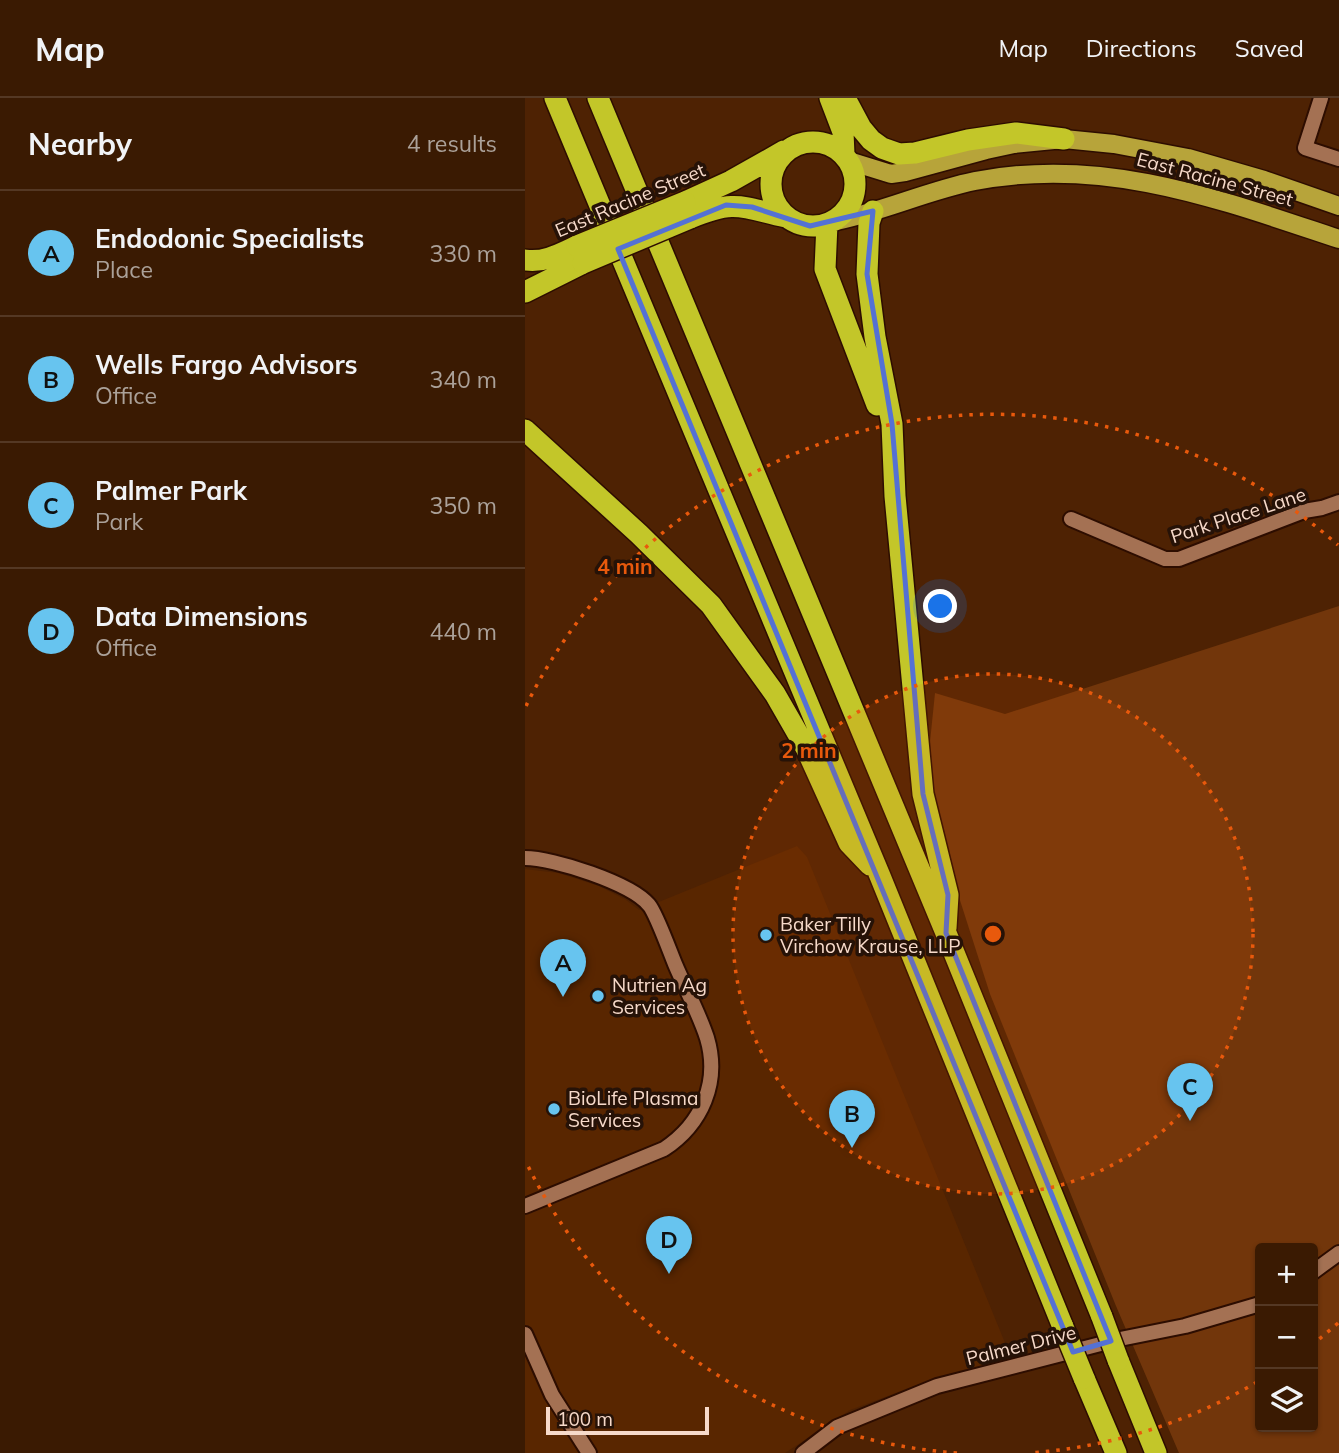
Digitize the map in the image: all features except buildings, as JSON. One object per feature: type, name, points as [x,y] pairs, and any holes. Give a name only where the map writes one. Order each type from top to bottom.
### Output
[{"type":"highway","points":[[555,98],[880,876],[1116,1453]]},
{"type":"highway","points":[[598,98],[946,933],[1156,1453]]},
{"type":"highway","points":[[830,98],[843,132],[846,158],[855,178],[853,195],[845,211],[829,223],[810,226],[793,222],[775,204],[770,179],[775,163],[786,150],[800,143],[816,141],[831,145],[846,158]]},
{"type":"highway","points":[[845,98],[861,128],[871,140],[882,148],[899,154],[1016,133],[1064,139]]},
{"type":"highway","name":"East Racine Street","points":[[525,292],[580,255],[688,210],[731,181],[786,150]]},
{"type":"highway","name":"East Racine Street","points":[[688,210],[726,205],[752,207],[786,217]]},
{"type":"highway","points":[[873,211],[869,223],[867,274],[874,337],[892,424],[893,468],[923,794],[948,895],[946,933]]},
{"type":"highway","points":[[829,223],[825,269],[877,403],[893,468]]},
{"type":"highway","name":"East Racine Street","points":[[525,260],[580,255]]},
{"type":"highway","points":[[525,430],[711,605],[751,658],[806,748],[849,843],[880,876]]},
{"type":"highway","points":[[525,442],[552,465],[592,491]]},
{"type":"main road","name":"East Racine Street","points":[[846,158],[891,174],[1014,144],[1064,139],[1114,144],[1188,158],[1339,206]]},
{"type":"main road","name":"East Racine Street","points":[[829,223],[976,181],[1057,173],[1112,176],[1161,184],[1339,239]]},
{"type":"street","points":[[1321,98],[1305,148],[1339,159]]},
{"type":"street","name":"Park Place Lane","points":[[1071,519],[1165,559],[1179,559],[1304,511],[1339,502]]},
{"type":"street","points":[[525,859],[561,865],[613,882],[649,905],[707,1039],[712,1076],[702,1109],[679,1140],[664,1149],[525,1206]]},
{"type":"street","points":[[1318,1268],[1339,1253]]},
{"type":"street","name":"Palmer Drive","points":[[803,1453],[837,1427],[937,1386],[1121,1339],[1185,1326],[1255,1305]]},
{"type":"street","points":[[525,1334],[552,1395],[589,1453]]},
{"type":"highlighted area","points":[[726,205],[752,207],[810,226],[873,211],[867,274],[892,424],[923,794],[948,895],[946,933],[1111,1341],[1073,1352],[618,249]]},
{"type":"shaded area","points":[[1339,606],[1339,1453],[1179,1453],[1116,1306],[990,994],[925,791],[935,693],[1005,714]]},
{"type":"shaded area","points":[[797,846],[807,857],[1012,1360],[928,1381],[850,1410],[785,1453],[525,1453],[525,869],[558,873],[599,886],[639,910]]},
{"type":"place","name":"Baker Tilly Virchow Krause, LLP","points":[[766,935]]},
{"type":"place","name":"Nutrien Ag Services","points":[[598,996]]},
{"type":"place","name":"Endodonic Specialists","points":[[563,997]]},
{"type":"place","name":"BioLife Plasma Services","points":[[554,1109]]},
{"type":"place","name":"Palmer Park","points":[[1190,1121]]},
{"type":"place","name":"Wells Fargo Advisors","points":[[852,1148]]},
{"type":"place","name":"Data Dimensions","points":[[669,1274]]}]
